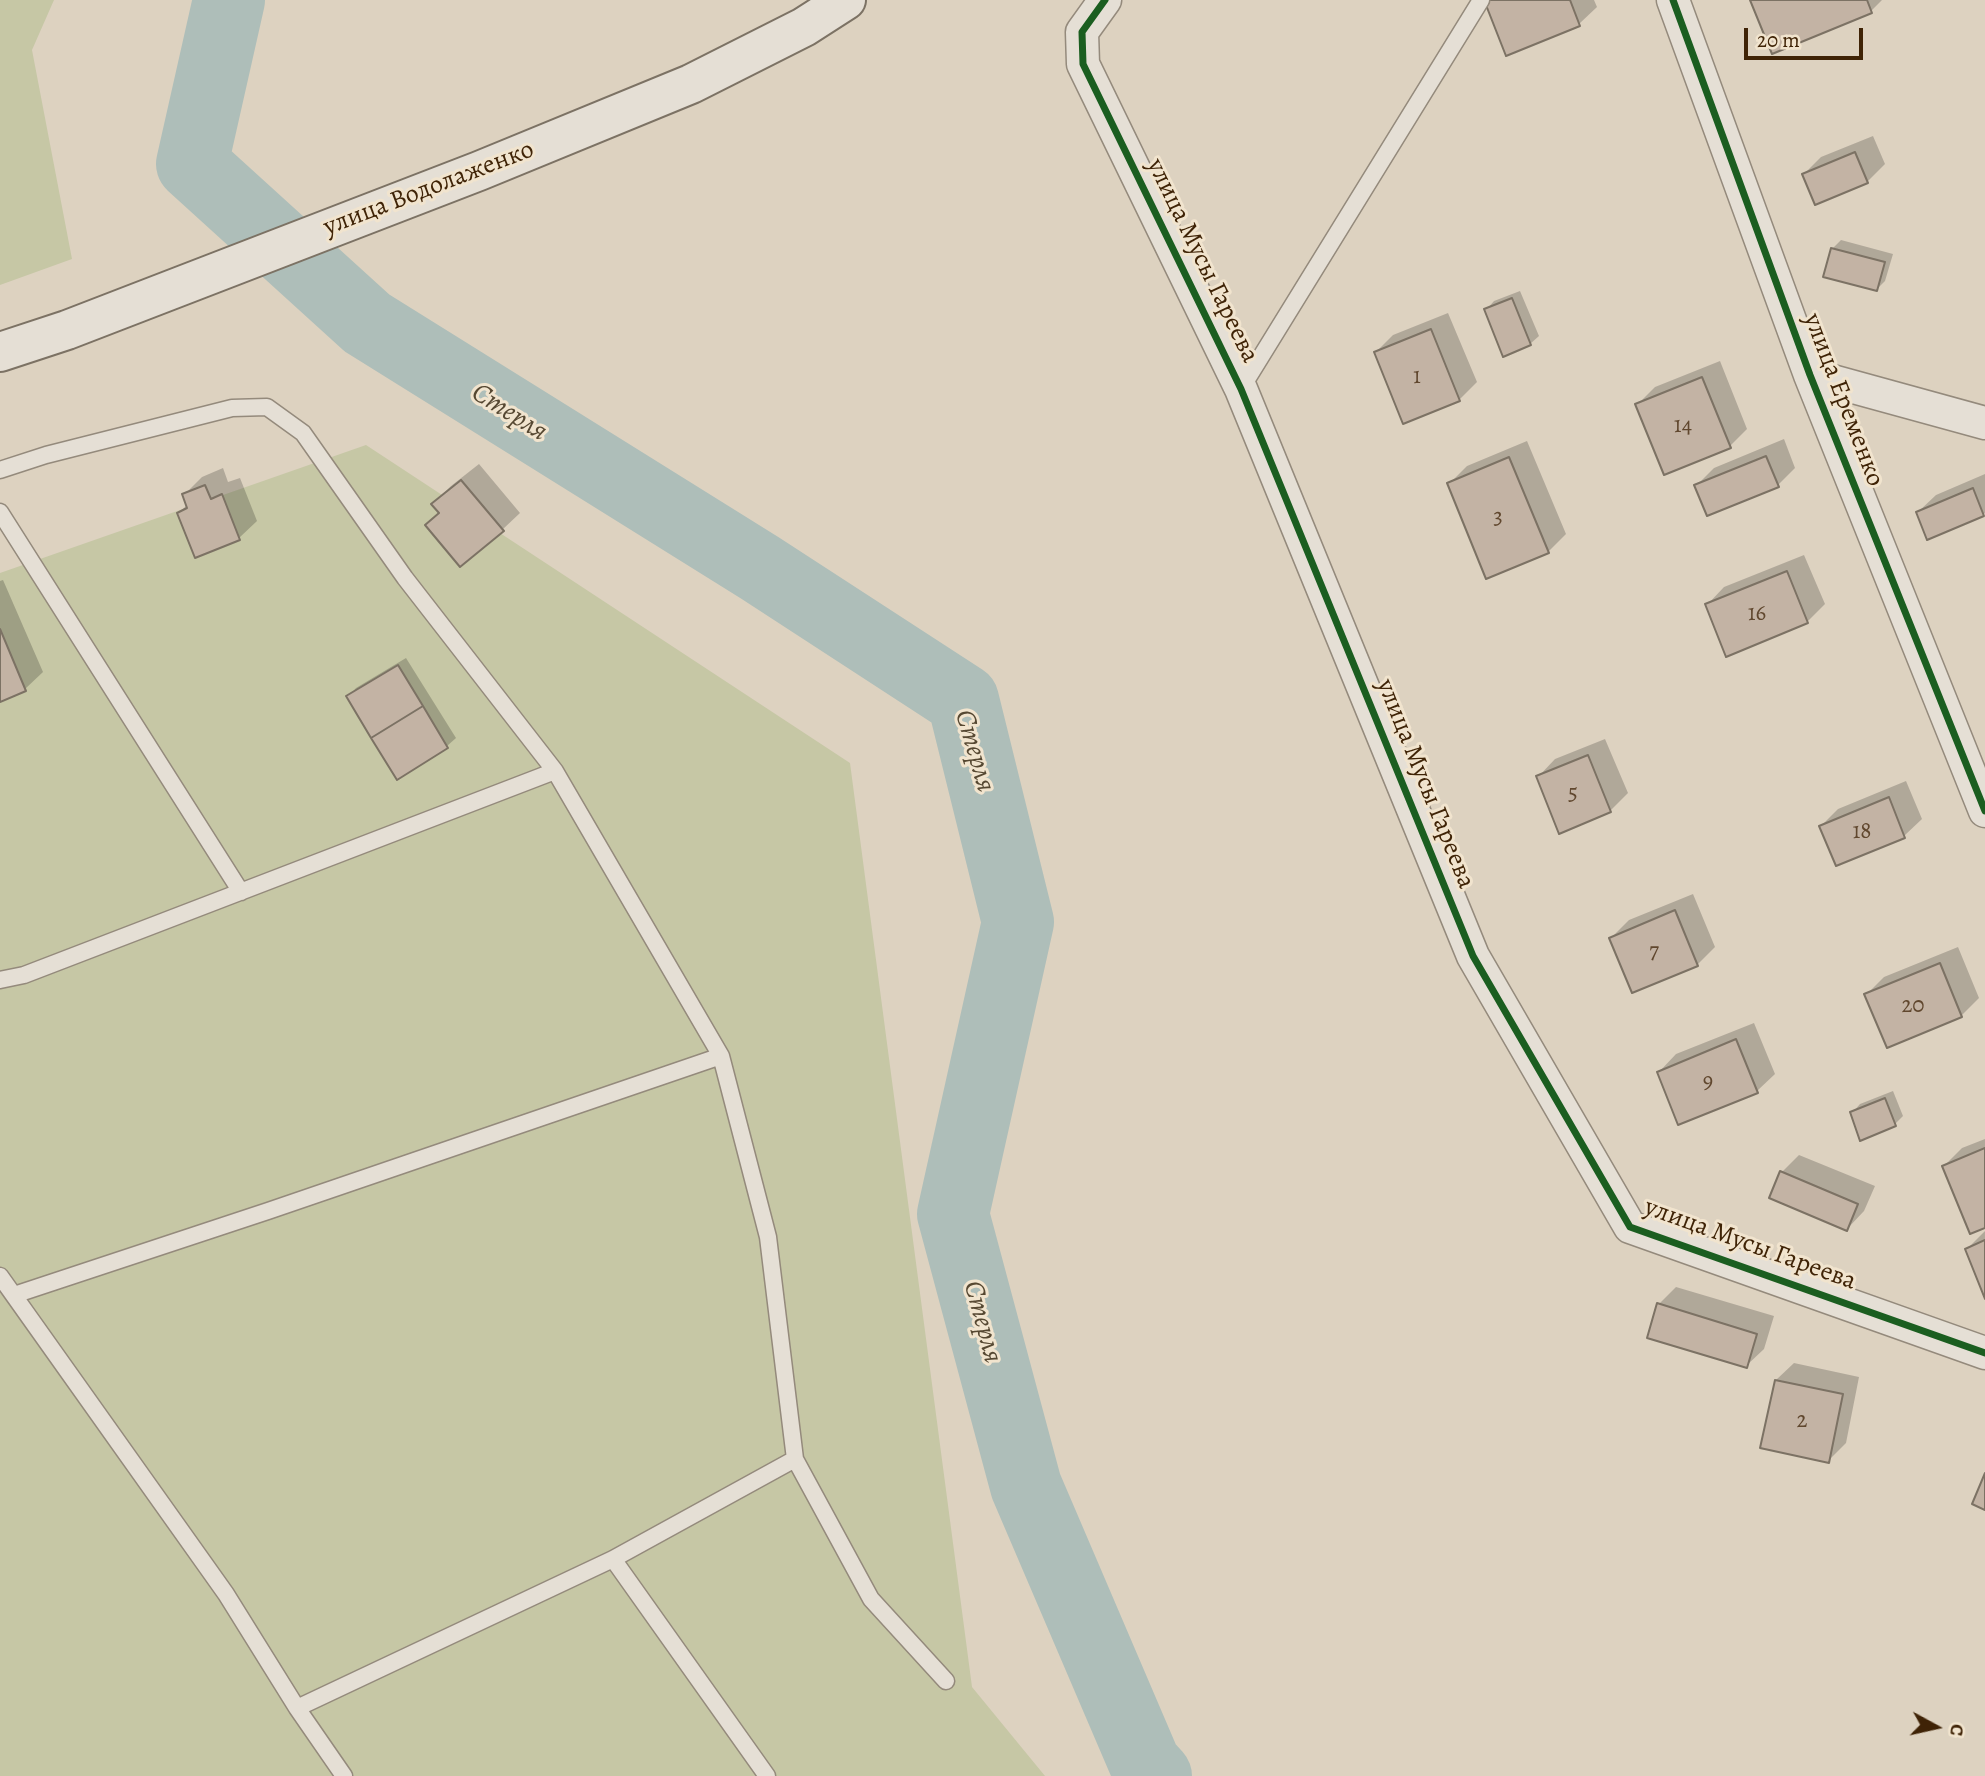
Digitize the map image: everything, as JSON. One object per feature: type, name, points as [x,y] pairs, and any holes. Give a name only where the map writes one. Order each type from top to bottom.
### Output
[{"type":"main road","name":"улица Водолаженко","points":[[0,352],[67,330],[478,171],[691,84],[804,27],[846,0]]},
{"type":"street","name":"улица Мусы Гареева","points":[[1105,0],[1082,32],[1083,64],[1241,389],[1473,956],[1630,1227],[1985,1353]]},
{"type":"street","name":"улица Еременко","points":[[1673,0],[1810,375],[1985,811]]},
{"type":"street","points":[[1810,375],[1985,423]]},
{"type":"lane","points":[[1241,389],[1481,0]]},
{"type":"lane","points":[[0,470],[46,455],[232,408],[267,407],[303,433],[405,578],[555,771],[721,1056],[768,1237],[795,1460],[871,1600],[946,1681]]},
{"type":"lane","points":[[0,512],[241,892]]},
{"type":"lane","points":[[0,980],[24,975],[555,771]]},
{"type":"lane","points":[[14,1295],[281,1207],[721,1056]]},
{"type":"lane","points":[[0,1276],[226,1594],[297,1708],[344,1776]]},
{"type":"lane","points":[[297,1708],[613,1559],[795,1460]]},
{"type":"lane","points":[[613,1559],[767,1776]]},
{"type":"green space","points":[[0,0],[54,0],[32,50],[72,259],[0,285]]},
{"type":"green space","points":[[366,445],[850,763],[972,1687],[1045,1776],[0,1776],[0,573]]},
{"type":"building","points":[[1484,0],[1570,0],[1580,26],[1506,56]]},
{"type":"building","points":[[1750,0],[1867,0],[1872,13],[1772,54]]},
{"type":"building","points":[[1855,152],[1868,183],[1815,205],[1802,174]]},
{"type":"building","points":[[1831,248],[1885,262],[1877,291],[1823,277]]},
{"type":"building","points":[[1512,298],[1531,345],[1503,357],[1484,309]]},
{"type":"building","points":[[1431,329],[1460,401],[1403,424],[1374,352]]},
{"type":"building","points":[[1702,377],[1731,448],[1664,475],[1635,404]]},
{"type":"building","points":[[1766,456],[1779,487],[1707,516],[1694,485]]},
{"type":"building","points":[[1509,457],[1549,553],[1486,579],[1447,483]]},
{"type":"building","points":[[461,480],[504,531],[460,567],[425,525],[439,513],[431,504]]},
{"type":"building","points":[[205,485],[211,499],[222,494],[240,540],[195,558],[177,513],[187,508],[182,494]]},
{"type":"building","points":[[1973,488],[1984,516],[1927,540],[1916,512]]},
{"type":"building","points":[[1787,571],[1808,623],[1726,657],[1705,604]]},
{"type":"building","points":[[0,629],[26,691],[0,702]]},
{"type":"building","points":[[398,665],[423,706],[371,738],[346,696]]},
{"type":"building","points":[[423,706],[448,748],[397,780],[371,738]]},
{"type":"building","points":[[1588,755],[1611,812],[1559,834],[1536,776]]},
{"type":"building","points":[[1889,797],[1905,838],[1836,866],[1819,826]]},
{"type":"building","points":[[1675,910],[1698,966],[1632,993],[1609,938]]},
{"type":"building","points":[[1940,963],[1962,1017],[1887,1048],[1864,994]]},
{"type":"building","points":[[1736,1039],[1758,1093],[1678,1125],[1657,1072]]},
{"type":"building","points":[[1885,1098],[1896,1126],[1860,1141],[1850,1112]]},
{"type":"building","points":[[1985,1148],[1985,1228],[1970,1234],[1942,1166]]},
{"type":"building","points":[[1780,1171],[1858,1204],[1847,1231],[1769,1198]]},
{"type":"building","points":[[1985,1240],[1985,1299],[1965,1249]]},
{"type":"building","points":[[1657,1303],[1757,1334],[1747,1368],[1647,1338]]},
{"type":"building","points":[[1775,1380],[1843,1394],[1829,1463],[1760,1448]]},
{"type":"building","points":[[1985,1473],[1985,1510],[1972,1504]]},
{"type":"waterway","name":"Стерля","points":[[229,0],[192,164],[367,323],[760,568],[963,700],[1018,922],[953,1214],[1026,1486],[1145,1764],[1156,1776]]},
{"type":"cycle path","points":[[1105,0],[1082,32],[1083,64],[1241,389],[1473,956],[1630,1227],[1985,1353]]},
{"type":"cycle path","points":[[1673,0],[1810,375],[1985,811]]}]
